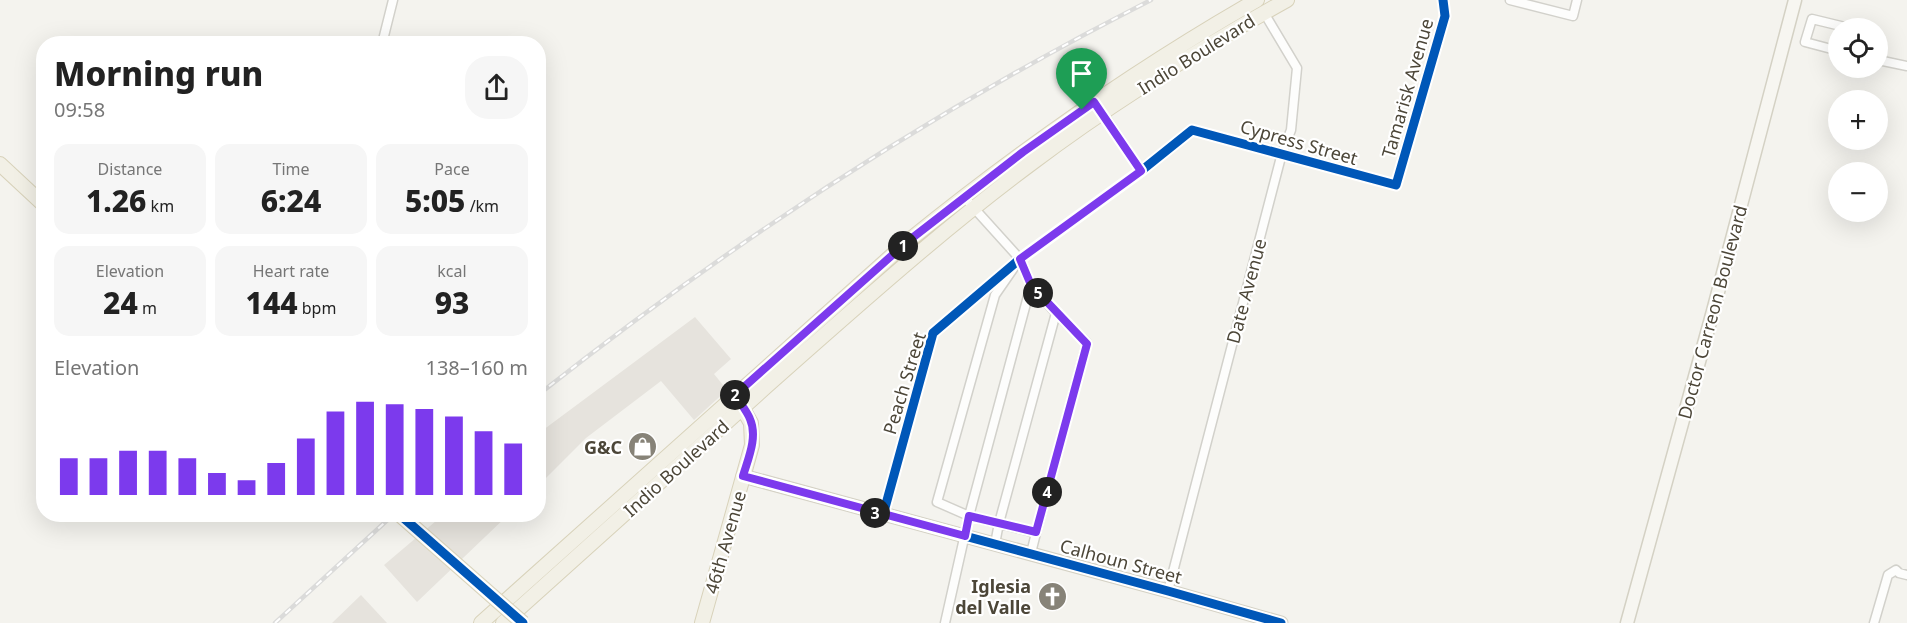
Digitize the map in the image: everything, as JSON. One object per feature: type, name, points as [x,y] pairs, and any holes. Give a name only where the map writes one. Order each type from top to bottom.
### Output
[{"type":"main road","name":"Indio Boulevard","points":[[504,623],[912,258],[1040,157],[1098,107],[1175,48],[1257,0]]},
{"type":"main road","name":"Indio Boulevard","points":[[481,623],[907,242],[964,196],[1046,135],[1183,61],[1287,0]]},
{"type":"main road","name":"Doctor Carreon Boulevard","points":[[1628,623],[1795,0]]},
{"type":"main road","points":[[0,164],[36,198]]},
{"type":"main road","name":"46th Avenue","points":[[702,623],[752,445],[753,433],[750,419],[735,395]]},
{"type":"main road","name":"Calhoun Street","points":[[743,476],[1281,623]]},
{"type":"main road","points":[[408,522],[523,623]]},
{"type":"street","points":[[384,36],[393,0]]},
{"type":"street","name":"Date Avenue","points":[[1168,591],[1282,153],[1291,130],[1298,68],[1257,0]]},
{"type":"street","name":"Tamarisk Avenue","points":[[1396,185],[1445,16],[1443,0]]},
{"type":"street","points":[[1510,0],[1573,16],[1577,0]]},
{"type":"street","points":[[1828,23],[1812,19],[1805,42],[1828,47]]},
{"type":"street","points":[[1888,62],[1907,66]]},
{"type":"street","points":[[1098,107],[1141,171]]},
{"type":"street","name":"Cypress Street","points":[[1192,130],[1396,185]]},
{"type":"street","name":"Peach Street","points":[[883,515],[933,333],[1020,259],[1141,171],[1192,130]]},
{"type":"street","points":[[964,196],[1020,259],[1031,285],[1087,344],[1031,554]]},
{"type":"street","points":[[1020,259],[995,295],[938,502],[969,516],[1036,532]]},
{"type":"street","points":[[945,623],[969,516],[1031,285]]},
{"type":"street","points":[[995,544],[1056,313]]},
{"type":"street","points":[[1874,623],[1888,575],[1896,570],[1903,574]]},
{"type":"shaded area","points":[[695,317],[731,359],[714,374],[727,390],[694,420],[661,381],[586,438],[546,478],[546,428]]},
{"type":"shaded area","points":[[435,522],[501,522],[417,602],[384,565]]},
{"type":"shaded area","points":[[361,595],[387,623],[332,623]]},
{"type":"railway","points":[[546,389],[684,285],[835,182],[991,87],[1151,0]]},
{"type":"railway","points":[[275,623],[385,522]]},
{"type":"cycle path","points":[[883,515],[933,333],[1020,259],[1141,171],[1192,130],[1396,185],[1445,16],[1443,0]]},
{"type":"cycle path","points":[[743,476],[1281,623]]},
{"type":"cycle path","points":[[408,522],[523,623]]},
{"type":"place","name":"G&C","points":[[643,447]]},
{"type":"place","name":"Iglesia del Valle","points":[[1052,596]]},
{"type":"route","points":[[1094,102],[1141,171],[1020,259],[1031,285],[1087,344],[1036,532],[969,516],[965,536],[743,476],[753,433],[750,419],[735,395],[907,242],[1023,152],[1082,110],[1094,102]]}]
